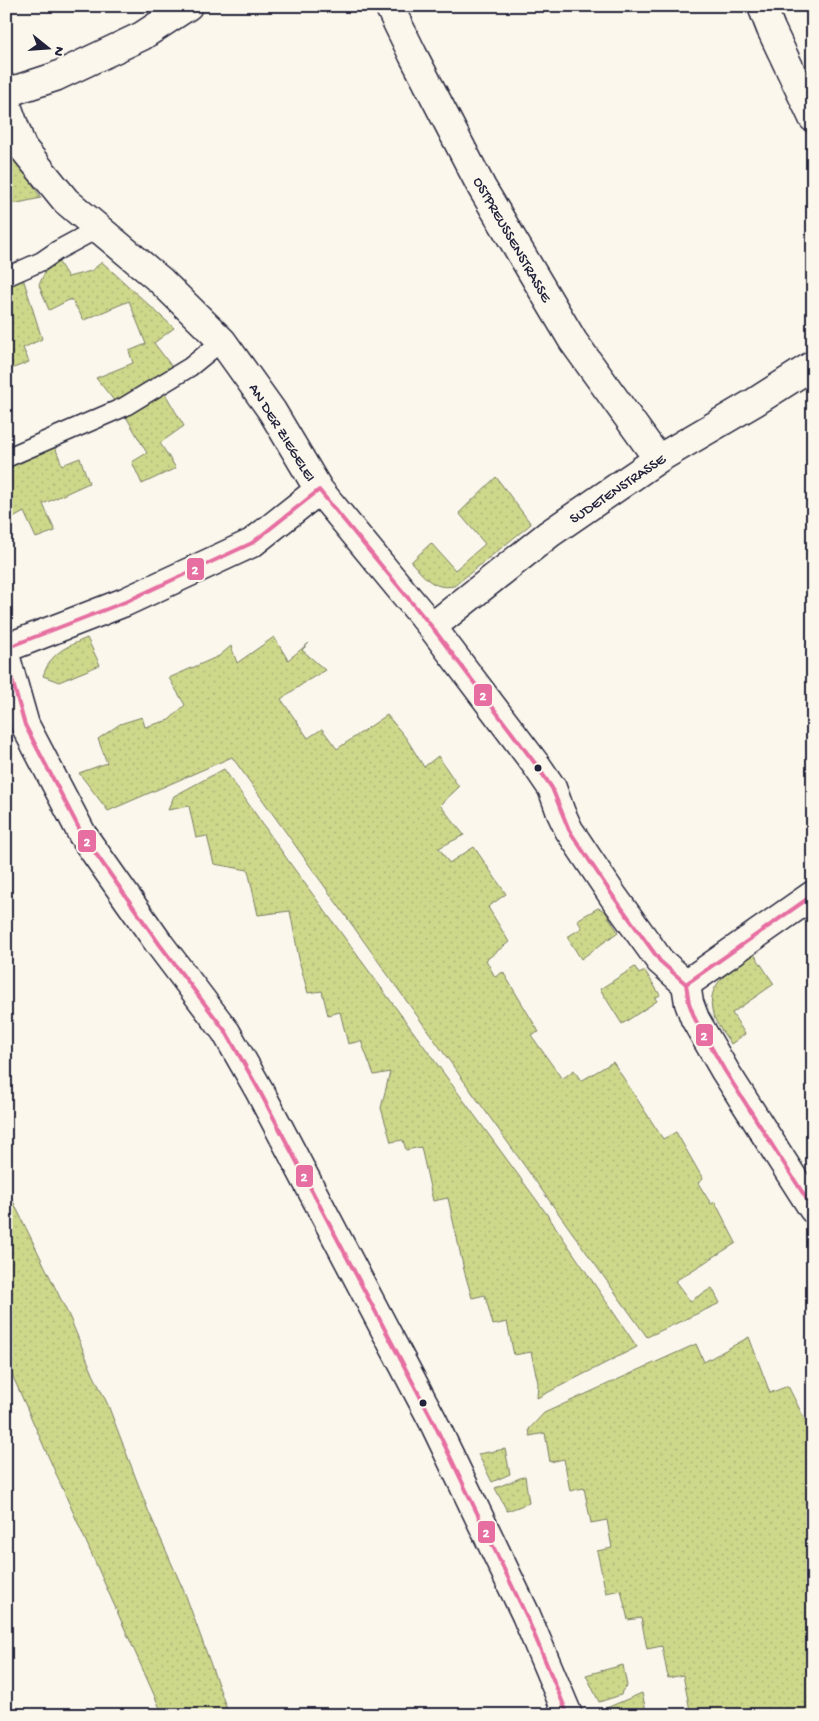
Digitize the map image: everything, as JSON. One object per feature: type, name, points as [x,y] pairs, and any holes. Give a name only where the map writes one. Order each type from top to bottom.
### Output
[{"type":"street","points":[[6,93],[55,76],[142,36],[188,6]]},
{"type":"street","name":"OSTPREUSSENSTRASSE","points":[[389,6],[412,55],[482,188],[558,316],[573,341],[658,458]]},
{"type":"street","points":[[762,6],[813,118]]},
{"type":"street","name":"AN DER ZIEGELEI","points":[[6,103],[22,147],[66,201],[161,281],[222,341],[272,411],[320,490],[432,627],[552,788],[560,813],[569,830],[613,896],[660,961],[686,984]]},
{"type":"street","name":"SUDETENSTRASSE","points":[[432,627],[549,534],[658,458],[755,402],[813,365]]},
{"type":"street","points":[[6,648],[125,602],[252,543],[320,490]]},
{"type":"street","points":[[6,658],[25,725],[82,834],[160,945],[226,1032],[259,1090],[433,1421],[526,1615],[568,1715]]},
{"type":"street","points":[[813,895],[686,984],[689,1003],[695,1019],[725,1072],[813,1209]]},
{"type":"lane","points":[[6,276],[42,261],[97,229]]},
{"type":"lane","points":[[6,458],[124,407],[190,367],[222,341]]},
{"type":"green space","points":[[6,152],[25,172],[41,198],[13,204],[11,197],[6,197]]},
{"type":"green space","points":[[58,261],[68,277],[91,271],[102,262],[174,328],[154,343],[172,367],[116,403],[96,378],[133,363],[129,351],[146,344],[129,301],[84,320],[71,299],[49,310],[39,285],[45,272]]},
{"type":"green space","points":[[23,278],[42,339],[23,348],[29,362],[6,371],[6,284]]},
{"type":"green space","points":[[164,392],[184,426],[160,443],[176,468],[142,484],[132,462],[147,453],[125,415]]},
{"type":"green space","points":[[55,447],[62,465],[80,458],[89,483],[43,504],[55,531],[36,538],[24,512],[6,522],[6,469]]},
{"type":"green space","points":[[496,477],[531,524],[454,586],[440,586],[429,581],[411,562],[431,543],[455,570],[485,544],[459,513]]},
{"type":"green space","points":[[274,637],[288,660],[309,643],[302,650],[325,670],[281,699],[308,738],[322,729],[337,749],[387,715],[406,738],[424,767],[438,756],[459,787],[440,805],[464,835],[439,848],[449,863],[474,847],[506,894],[488,907],[509,942],[486,960],[495,977],[503,972],[539,1032],[531,1035],[562,1079],[574,1070],[581,1081],[613,1062],[663,1139],[676,1132],[703,1179],[698,1183],[711,1204],[715,1202],[736,1243],[675,1281],[690,1301],[712,1288],[720,1303],[647,1337],[232,757],[108,811],[79,773],[107,763],[98,739],[120,724],[142,717],[145,727],[169,720],[185,705],[169,678],[219,656],[231,646],[237,663]]},
{"type":"green space","points":[[87,638],[100,665],[59,682],[43,676],[50,661],[60,651]]},
{"type":"green space","points":[[224,769],[292,866],[546,1213],[637,1347],[537,1398],[538,1383],[531,1352],[514,1355],[507,1322],[493,1325],[485,1295],[472,1298],[448,1198],[433,1201],[421,1147],[406,1150],[403,1140],[391,1142],[381,1108],[390,1072],[374,1075],[361,1041],[348,1044],[340,1012],[328,1015],[322,991],[308,993],[300,964],[290,911],[258,915],[248,870],[214,864],[207,836],[196,838],[189,806],[168,810],[174,796]]},
{"type":"green space","points":[[598,908],[605,911],[618,932],[581,959],[567,937],[582,928],[577,920]]},
{"type":"green space","points":[[754,954],[774,984],[732,1013],[745,1034],[731,1044],[718,1026],[713,1014],[711,1003],[713,994],[716,985],[729,971]]},
{"type":"green space","points":[[635,967],[639,974],[645,971],[660,995],[655,998],[657,1001],[622,1024],[600,989]]},
{"type":"green space","points":[[6,1187],[70,1318],[108,1405],[148,1510],[186,1596],[229,1715],[163,1715],[6,1361]]},
{"type":"green space","points":[[749,1337],[770,1393],[788,1386],[805,1420],[813,1417],[813,1715],[691,1715],[683,1675],[668,1678],[662,1646],[647,1649],[641,1618],[628,1620],[621,1590],[606,1593],[597,1551],[612,1548],[607,1520],[591,1523],[584,1488],[570,1491],[564,1459],[550,1462],[545,1433],[530,1436],[529,1429],[544,1413],[696,1344],[704,1362]]},
{"type":"green space","points":[[505,1449],[510,1474],[492,1482],[478,1454]]},
{"type":"green space","points":[[525,1476],[529,1503],[507,1511],[495,1488]]},
{"type":"green space","points":[[623,1665],[627,1686],[621,1695],[599,1702],[586,1675]]},
{"type":"green space","points":[[642,1693],[647,1715],[607,1715],[604,1709]]},
{"type":"transit line","name":"2","points":[[6,648],[125,602],[252,543],[319,490],[432,627],[537,766],[552,788],[569,830],[613,896],[660,961],[686,984],[689,1003],[695,1019],[725,1071],[813,1209]]},
{"type":"transit line","name":"2","points":[[6,659],[25,725],[82,834],[160,945],[226,1032],[259,1090],[433,1421],[526,1615],[568,1715]]},
{"type":"transit line","name":"2","points":[[686,984],[813,895]]}]
